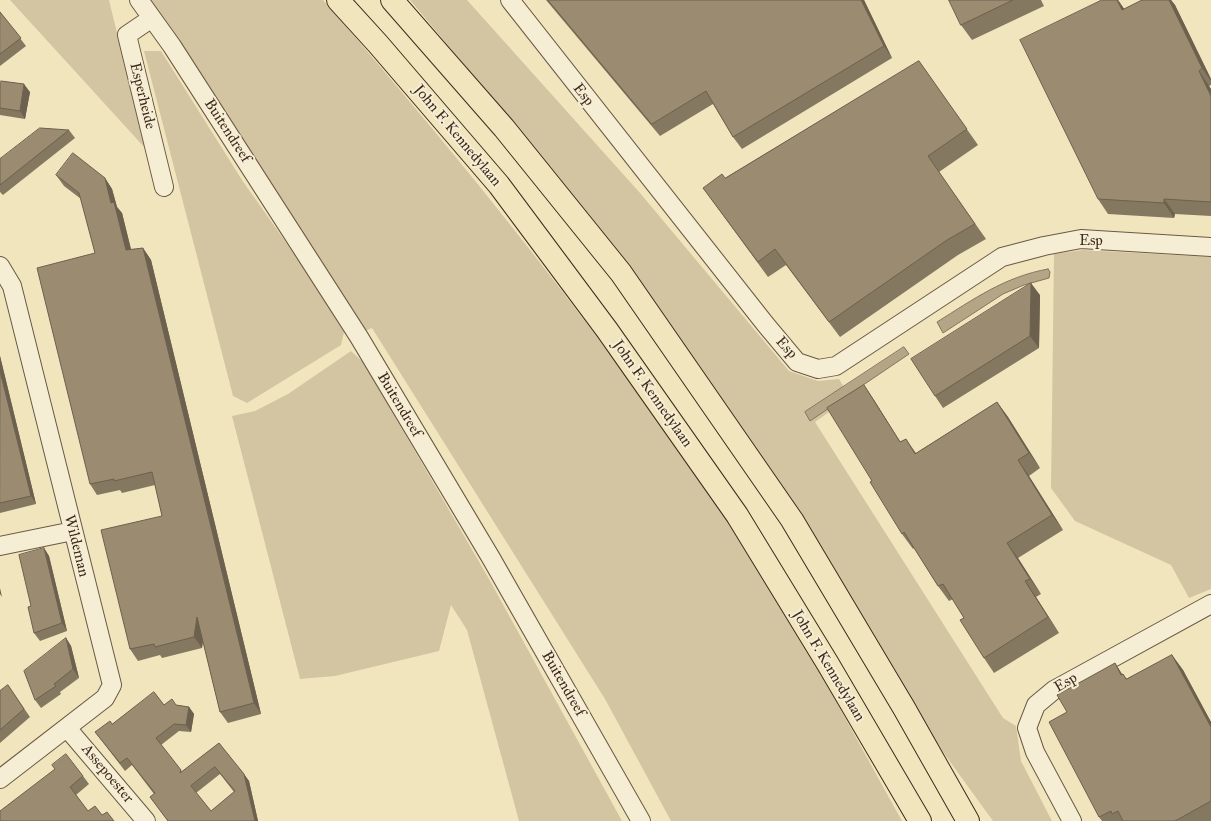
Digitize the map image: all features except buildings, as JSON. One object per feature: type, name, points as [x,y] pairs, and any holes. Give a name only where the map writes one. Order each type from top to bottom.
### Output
[{"type":"highway","name":"John F. Kennedylaan","points":[[338,0],[378,44],[499,185],[611,336],[737,515],[828,664],[920,821]]},
{"type":"highway","points":[[392,0],[504,128],[621,273],[792,520],[904,708],[968,821]]},
{"type":"street","name":"Buitendreef","points":[[139,0],[172,46],[359,337],[491,558],[641,821]]},
{"type":"street","name":"Esp","points":[[510,0],[766,325],[797,362],[818,369],[836,366],[1002,257],[1044,246],[1081,239],[1211,247]]},
{"type":"street","name":"Esperheide","points":[[152,18],[127,35],[164,187]]},
{"type":"street","name":"Wildeman","points":[[0,266],[12,286],[72,531],[112,685],[104,698],[0,779]]},
{"type":"street","points":[[0,546],[72,531]]},
{"type":"street","name":"Esp","points":[[1072,821],[1035,752],[1027,728],[1036,705],[1054,690],[1211,604]]},
{"type":"street","name":"Assepoester","points":[[67,728],[146,821]]},
{"type":"shaded area","points":[[10,0],[109,0],[145,148]]},
{"type":"shaded area","points":[[145,0],[323,0],[483,190],[585,321],[682,455],[753,559],[797,633],[902,821],[671,821],[605,699],[372,328],[360,333]]},
{"type":"shaded area","points":[[410,0],[467,0],[640,193],[789,371],[818,381],[839,379],[850,397],[815,422],[1003,718],[1016,726],[1021,761],[1052,821],[993,821],[943,752],[838,578],[528,141]]},
{"type":"shaded area","points":[[144,51],[161,51],[242,180],[306,271],[344,332],[341,345],[247,403],[233,396]]},
{"type":"shaded area","points":[[1083,250],[1211,257],[1211,589],[1189,598],[1171,565],[1075,521],[1051,488],[1054,254]]},
{"type":"shaded area","points":[[1048,269],[1050,272],[1049,278],[1024,285],[1003,294],[943,333],[937,322],[1003,283],[1017,277]]},
{"type":"shaded area","points":[[904,347],[909,354],[810,421],[805,412]]},
{"type":"shaded area","points":[[351,351],[364,363],[489,579],[622,821],[519,821],[467,630],[451,605],[439,651],[335,676],[300,679],[232,416],[255,411],[288,394]]}]
